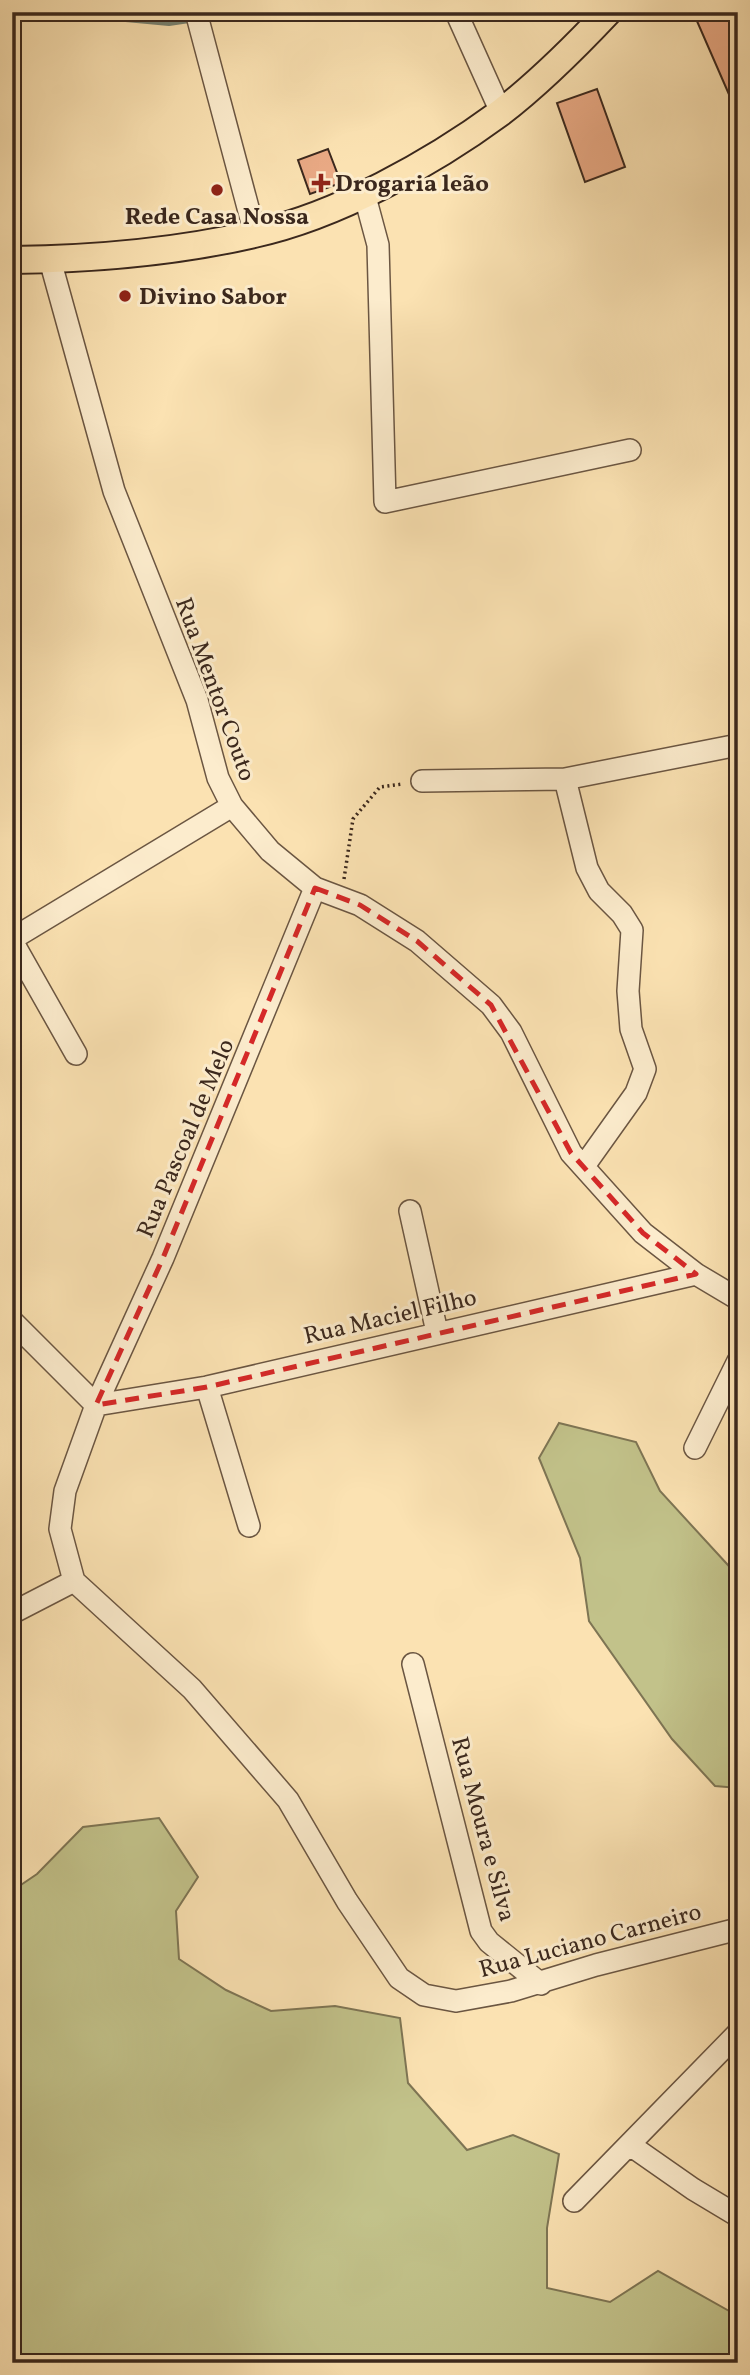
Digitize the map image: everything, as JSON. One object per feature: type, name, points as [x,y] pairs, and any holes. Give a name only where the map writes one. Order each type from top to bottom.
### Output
[{"type":"main road","points":[[12,260],[50,260],[182,247],[255,234],[310,217],[364,193],[432,157],[501,112],[608,12]]},
{"type":"street","points":[[196,12],[255,234]]},
{"type":"street","points":[[456,12],[501,112]]},
{"type":"street","points":[[364,193],[379,245],[385,502],[629,450]]},
{"type":"street","name":"Rua Mentor Couto","points":[[50,260],[114,491],[197,700],[218,778],[232,806],[270,851],[315,888],[359,905],[417,941],[491,1005],[511,1031],[571,1153],[643,1233],[696,1274],[738,1299]]},
{"type":"street","points":[[422,781],[565,779],[738,746]]},
{"type":"street","points":[[565,779],[587,868],[599,891],[622,914],[632,930],[628,992],[631,1029],[645,1069],[636,1093],[584,1166]]},
{"type":"street","points":[[76,1054],[12,940],[232,806]]},
{"type":"street","name":"Rua Pascoal de Melo","points":[[74,1581],[60,1528],[65,1492],[96,1405],[168,1246],[315,888]]},
{"type":"street","points":[[410,1211],[437,1332]]},
{"type":"street","name":"Rua Maciel Filho","points":[[96,1405],[207,1388],[437,1332],[696,1274]]},
{"type":"street","points":[[13,1323],[96,1405]]},
{"type":"street","points":[[695,1448],[738,1361]]},
{"type":"street","points":[[207,1388],[250,1526]]},
{"type":"street","points":[[12,1613],[74,1581]]},
{"type":"street","name":"Rua Luciano Carneiro","points":[[74,1581],[192,1689],[280,1791],[312,1839],[347,1901],[399,1978],[424,1995],[456,2001],[541,1984],[596,1965],[738,1929]]},
{"type":"street","name":"Rua Moura e Silva","points":[[413,1664],[481,1931],[489,1942],[541,1984]]},
{"type":"street","points":[[574,2201],[738,2033]]},
{"type":"street","points":[[630,2146],[738,2216]]},
{"type":"path","points":[[359,905],[344,882],[353,819],[380,787],[422,781]]},
{"type":"highlighted area","points":[[315,888],[360,905],[417,941],[491,1005],[571,1153],[643,1233],[696,1274],[207,1387],[96,1405],[163,1258]]},
{"type":"green space","points":[[559,1423],[636,1442],[660,1491],[738,1576],[738,1788],[715,1786],[672,1739],[589,1621],[580,1558],[539,1458]]},
{"type":"green space","points":[[159,1818],[198,1877],[176,1911],[179,1959],[226,1990],[271,2011],[335,2006],[400,2018],[408,2083],[467,2150],[513,2135],[559,2154],[547,2228],[547,2288],[610,2302],[658,2271],[738,2316],[738,2363],[12,2363],[12,1891],[37,1874],[83,1827]]},
{"type":"building","points":[[693,12],[738,12],[738,115]]},
{"type":"building","points":[[597,89],[625,167],[585,182],[557,103]]},
{"type":"building","points":[[328,149],[341,183],[310,194],[298,160]]},
{"type":"waterway","points":[[12,19],[35,12]]},
{"type":"waterway","points":[[50,12],[169,23],[243,12]]},
{"type":"place","name":"Drogaria leão","points":[[321,183]]},
{"type":"place","name":"Rede Casa Nossa","points":[[217,190]]},
{"type":"place","name":"Divino Sabor","points":[[125,296]]}]
